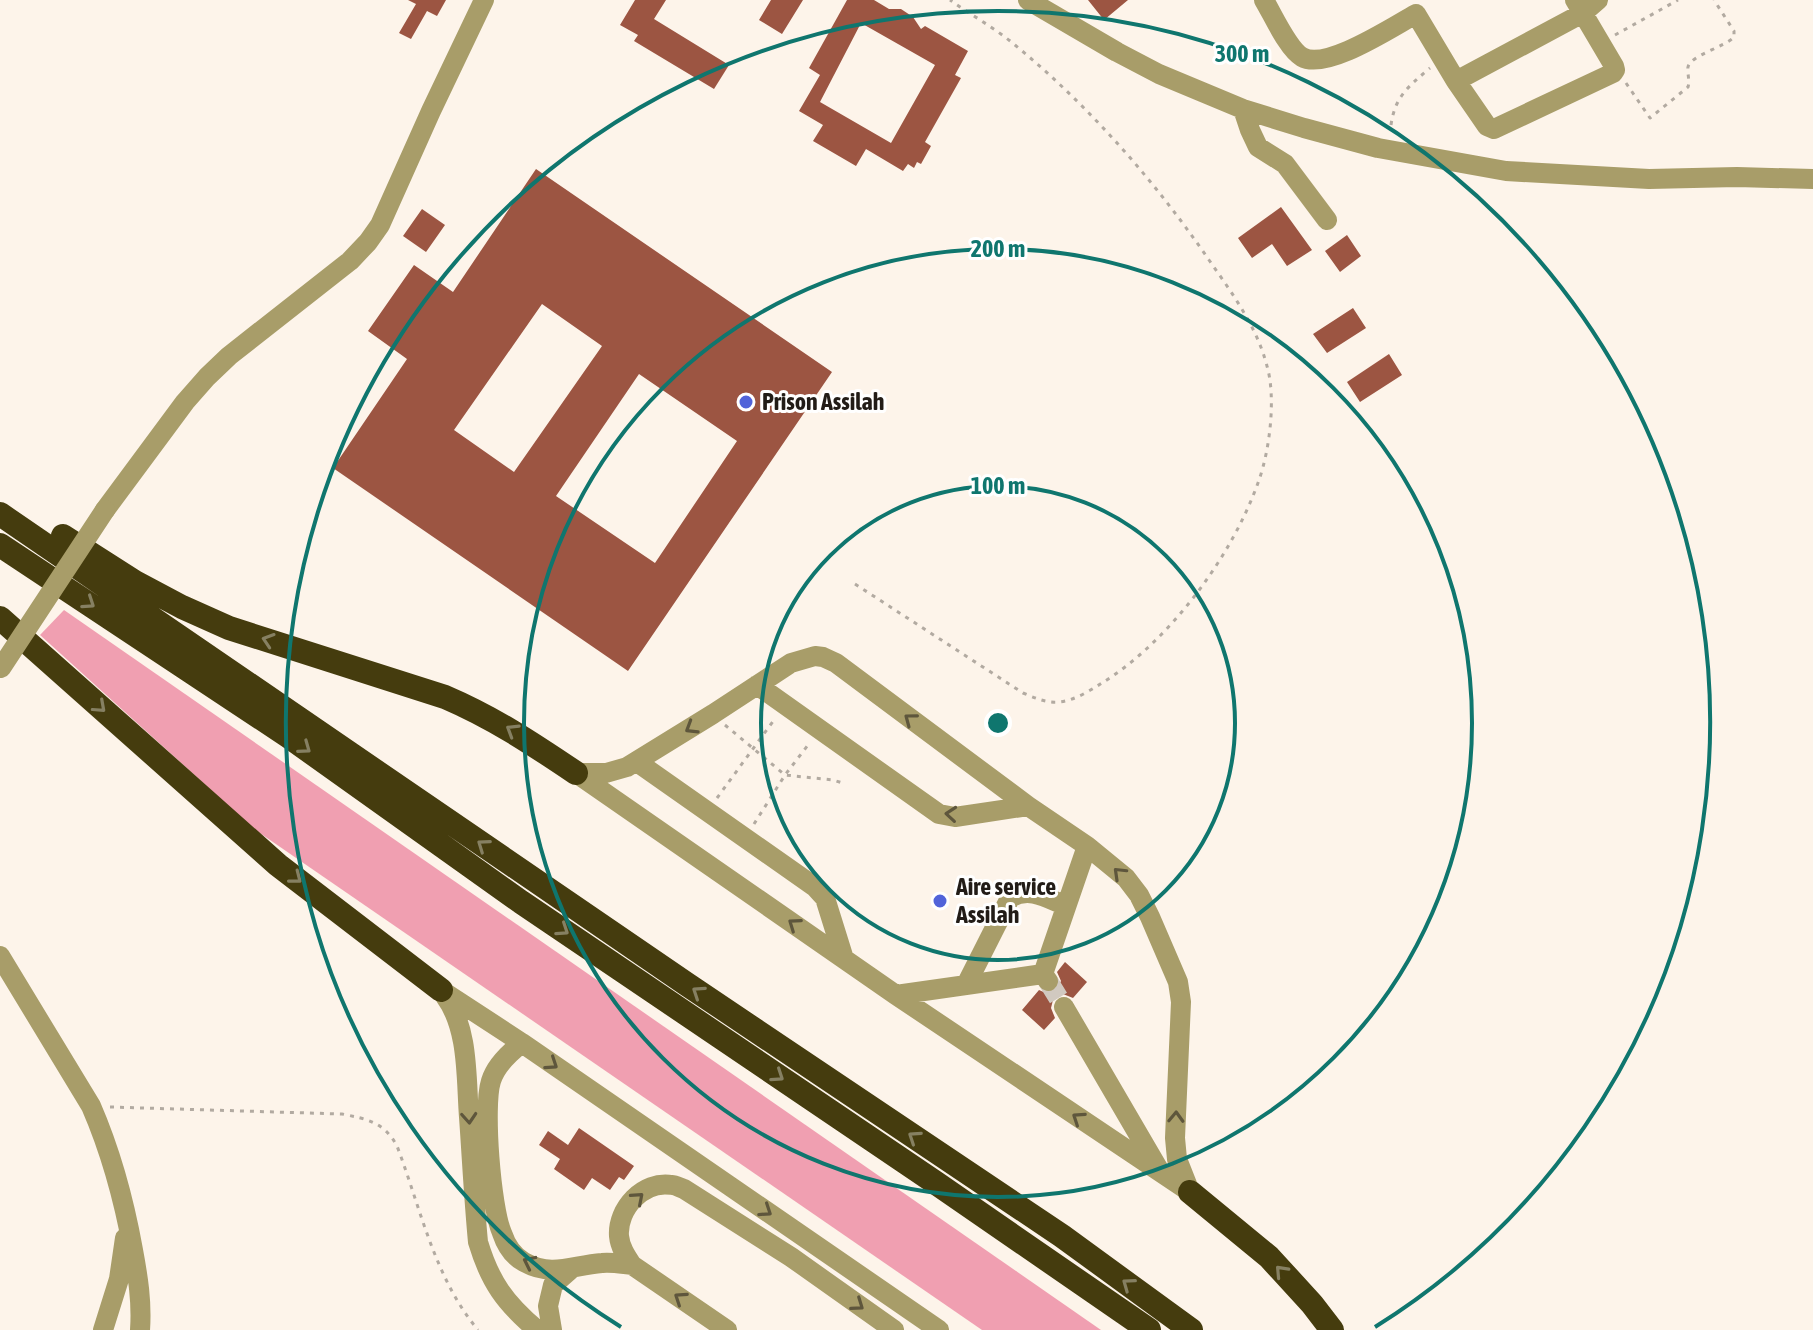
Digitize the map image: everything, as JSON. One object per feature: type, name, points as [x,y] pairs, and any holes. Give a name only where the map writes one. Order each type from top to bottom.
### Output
[{"type":"highway","points":[[0,496],[135,582],[182,607],[229,628],[445,697],[479,711],[576,773]]},
{"type":"highway","points":[[0,514],[674,976],[1062,1236],[1191,1330]]},
{"type":"highway","points":[[0,545],[288,736],[521,902],[1149,1330]]},
{"type":"highway","points":[[0,618],[278,865],[441,990]]},
{"type":"highway","points":[[1190,1192],[1269,1257],[1332,1330]]},
{"type":"street","points":[[0,668],[105,510],[185,402],[229,356],[350,261],[368,242],[380,225],[484,0]]},
{"type":"street","points":[[1028,0],[1159,74],[1243,109],[1378,148],[1506,171],[1649,179],[1813,179]]},
{"type":"street","points":[[1264,0],[1293,49],[1301,57],[1312,60],[1339,54],[1412,7],[1456,81],[1487,126],[1494,129],[1615,70],[1600,43],[1585,4],[1456,81]]},
{"type":"street","points":[[1243,109],[1258,147],[1285,164],[1327,220]]},
{"type":"street","points":[[576,773],[606,773],[637,762],[791,663],[815,656],[836,663],[1028,806],[1087,846],[1126,878],[1139,895],[1178,982],[1181,1002],[1175,1138],[1177,1159],[1190,1192]]},
{"type":"street","points":[[757,685],[939,814],[955,817],[1028,806]]},
{"type":"street","points":[[637,762],[815,887],[825,898],[844,959]]},
{"type":"street","points":[[576,773],[896,995],[1190,1192]]},
{"type":"street","points":[[896,995],[1045,977],[1087,846]]},
{"type":"street","points":[[966,985],[1010,898],[1019,892],[1034,892],[1066,906]]},
{"type":"street","points":[[0,956],[91,1106],[119,1183],[128,1222],[141,1298],[140,1330]]},
{"type":"street","points":[[441,990],[939,1330]]},
{"type":"street","points":[[441,990],[454,1008],[462,1035],[478,1242],[496,1286],[508,1303],[537,1330]]},
{"type":"street","points":[[1064,1007],[1162,1175]]},
{"type":"street","points":[[522,1043],[500,1064],[492,1077],[488,1093],[492,1181],[501,1233],[510,1250],[522,1261],[547,1270],[570,1270],[600,1263],[632,1265]]},
{"type":"street","points":[[727,1330],[632,1265],[623,1251],[619,1239],[621,1216],[642,1191],[671,1184],[684,1189],[791,1257],[894,1330]]},
{"type":"street","points":[[103,1330],[119,1279],[128,1222]]},
{"type":"street","points":[[552,1330],[548,1306],[553,1285],[570,1270]]},
{"type":"path","points":[[855,584],[1023,693],[1041,700],[1069,701],[1123,670],[1185,608],[1215,567],[1245,514],[1260,478],[1267,442],[1271,382],[1268,366],[1243,312],[1179,216],[1150,179],[1090,114],[1013,43],[950,0]]},
{"type":"path","points":[[1600,43],[1678,0]]},
{"type":"path","points":[[1614,66],[1650,118],[1688,87],[1691,61],[1729,43],[1733,38],[1734,31],[1714,0]]},
{"type":"path","points":[[1391,125],[1393,112],[1406,89],[1441,57]]},
{"type":"path","points":[[707,811],[785,704]]},
{"type":"path","points":[[713,714],[785,775],[846,784]]},
{"type":"path","points":[[745,836],[820,729]]},
{"type":"path","points":[[91,1106],[342,1114],[379,1125],[391,1135],[397,1146],[438,1264],[478,1330]]},
{"type":"shaded area","points":[[64,610],[1101,1330],[982,1330],[254,829],[40,635]]},
{"type":"building","points":[[408,0],[446,0],[437,16],[427,11],[411,39],[399,33],[416,4]]},
{"type":"building","points":[[635,0],[666,0],[654,19],[729,65],[714,89],[634,41],[638,35],[620,25]]},
{"type":"building","points":[[771,0],[803,0],[782,34],[759,20]]},
{"type":"building","points":[[847,0],[874,0],[889,9],[901,9],[913,17],[921,29],[925,26],[968,51],[955,75],[961,78],[925,142],[931,146],[921,164],[917,162],[914,168],[908,164],[903,171],[866,149],[856,166],[813,141],[823,125],[799,111],[820,75],[809,68]],"holes":[[[861,23],[935,65],[891,143],[820,102]]]},
{"type":"building","points":[[1088,0],[1128,0],[1104,20]]},
{"type":"building","name":"Prison Assilah","points":[[536,169],[832,372],[628,671],[333,468],[407,359],[368,331],[414,265],[453,292]],"holes":[[[542,304],[602,346],[514,472],[454,430]],[[639,374],[737,441],[655,563],[556,496]]]},
{"type":"building","points":[[1281,207],[1312,250],[1287,266],[1272,244],[1252,258],[1238,238]]},
{"type":"building","points":[[422,209],[445,225],[426,252],[403,236]]},
{"type":"building","points":[[1347,235],[1361,256],[1340,272],[1325,251]]},
{"type":"building","points":[[1353,308],[1366,328],[1327,353],[1313,334]]},
{"type":"building","points":[[1389,354],[1402,375],[1360,402],[1347,382]]},
{"type":"building","points":[[1065,962],[1087,982],[1073,998],[1063,994],[1053,1000],[1051,1008],[1055,1018],[1044,1030],[1022,1010],[1039,990],[1048,994],[1056,991],[1061,981],[1057,972]]},
{"type":"building","points":[[579,1128],[634,1166],[624,1180],[619,1177],[610,1190],[592,1178],[584,1190],[554,1169],[560,1159],[539,1145],[548,1131],[568,1145]]},
{"type":"tunnel","points":[[1048,981],[1064,1007]]},
{"type":"place","name":"Prison Assilah","points":[[746,402]]},
{"type":"place","name":"Aire service Assilah","points":[[940,901]]}]
